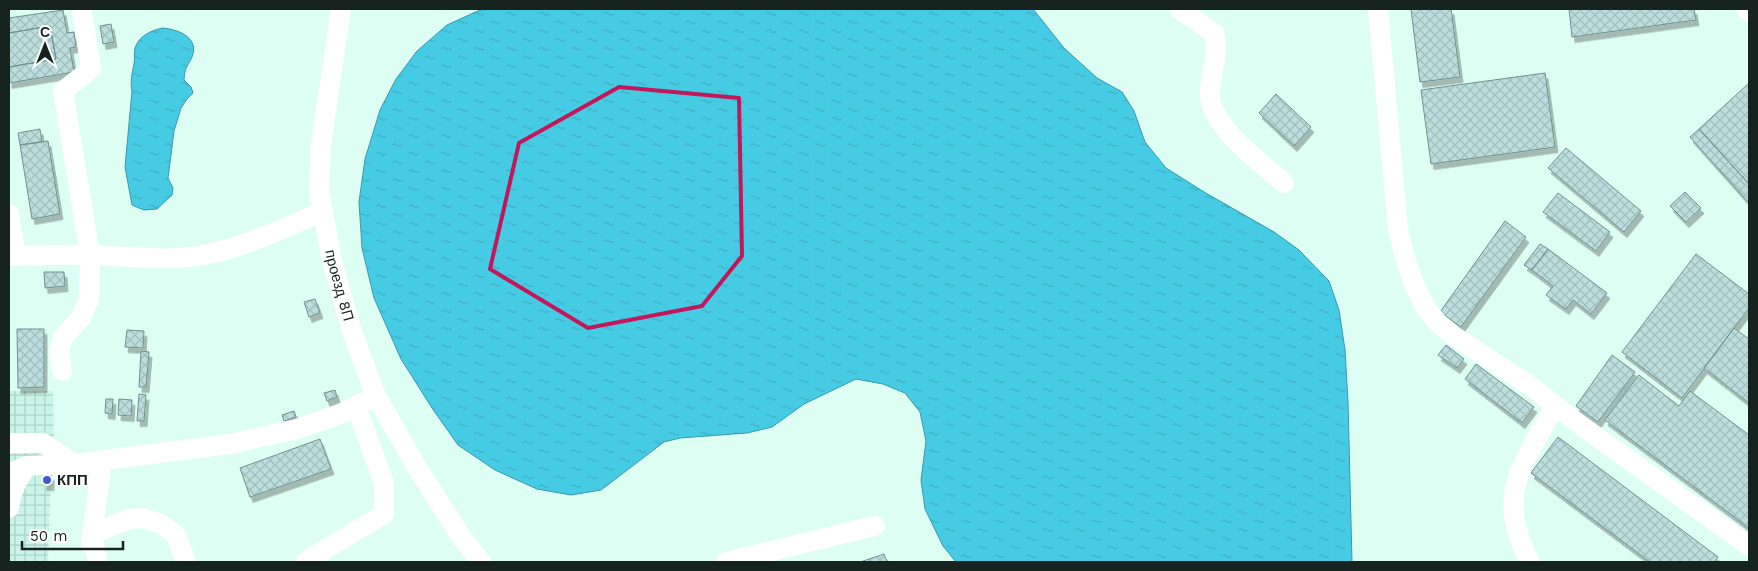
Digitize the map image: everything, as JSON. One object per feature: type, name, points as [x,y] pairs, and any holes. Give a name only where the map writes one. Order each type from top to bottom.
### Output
[{"type":"street","name":"проезд 8П","points":[[341,9],[321,144],[319,191],[332,260],[352,332],[376,396],[416,466],[460,535],[481,562]]},
{"type":"street","points":[[1179,9],[1214,34],[1218,47],[1210,93],[1212,105],[1221,124],[1233,138],[1284,183]]},
{"type":"street","points":[[1378,9],[1398,229],[1404,258],[1427,310],[1438,323],[1454,336],[1532,387],[1555,406],[1749,546]]},
{"type":"street","points":[[1746,9],[1749,12]]},
{"type":"street","points":[[62,371],[59,352],[63,337],[81,318],[89,300],[90,255],[62,91],[91,69],[82,12]]},
{"type":"street","points":[[9,214],[12,256],[90,255],[162,259],[204,255],[248,242],[322,212]]},
{"type":"street","points":[[9,474],[27,466],[74,464],[230,444],[297,429],[343,413],[376,396]]},
{"type":"street","points":[[306,561],[384,514],[384,483],[356,406]]},
{"type":"street","points":[[1530,562],[1524,550],[1513,512],[1513,491],[1520,470],[1555,406]]},
{"type":"street","points":[[9,443],[43,443],[74,464]]},
{"type":"street","points":[[88,562],[102,460]]},
{"type":"street","points":[[9,508],[10,494],[13,487],[27,466]]},
{"type":"street","points":[[92,534],[129,519],[143,518],[161,524],[176,535],[186,562]]},
{"type":"street","points":[[727,562],[778,556],[875,526]]},
{"type":"street","points":[[92,534],[98,562]]},
{"type":"highlighted area","points":[[619,87],[739,98],[742,256],[702,306],[588,328],[490,269],[519,143]]},
{"type":"shaded area","points":[[9,391],[53,391],[54,444],[48,562],[9,562]]},
{"type":"water","points":[[1033,9],[1064,48],[1097,78],[1122,92],[1134,111],[1145,142],[1166,168],[1274,232],[1299,250],[1329,281],[1339,310],[1345,350],[1352,562],[956,562],[943,546],[925,509],[921,480],[926,441],[920,412],[905,393],[883,384],[856,379],[804,404],[772,427],[747,433],[680,438],[664,442],[601,490],[571,495],[537,489],[495,470],[458,445],[401,359],[374,298],[362,248],[359,202],[365,159],[380,110],[396,79],[417,51],[447,25],[480,10]]},
{"type":"water","points":[[162,28],[186,35],[193,44],[194,50],[186,69],[184,80],[191,87],[193,93],[181,108],[174,131],[168,178],[173,188],[172,195],[157,209],[144,210],[132,205],[125,167],[132,91],[131,84],[135,48],[139,40],[153,31]]},
{"type":"building","points":[[1411,9],[1451,9],[1460,77],[1420,82]]},
{"type":"building","points":[[1569,9],[1694,9],[1696,20],[1572,37]]},
{"type":"building","points":[[63,10],[67,33],[74,32],[76,47],[70,48],[74,72],[9,83],[9,67],[56,59],[50,26],[9,33],[9,18]]},
{"type":"building","points":[[111,24],[114,42],[103,44],[100,26]]},
{"type":"building","points":[[50,26],[56,59],[9,67],[9,33]]},
{"type":"building","points":[[1545,73],[1555,147],[1431,164],[1421,90]]},
{"type":"building","points":[[1749,83],[1749,184],[1699,129]]},
{"type":"building","points":[[1276,94],[1311,127],[1294,146],[1259,113]]},
{"type":"building","points":[[40,129],[42,142],[20,145],[18,133]]},
{"type":"building","points":[[1699,129],[1749,184],[1749,203],[1690,137]]},
{"type":"building","points":[[48,141],[60,214],[32,219],[20,145]]},
{"type":"building","points":[[1566,148],[1641,211],[1624,232],[1548,168]]},
{"type":"building","points":[[1685,192],[1701,208],[1686,222],[1670,206]]},
{"type":"building","points":[[1558,193],[1610,232],[1596,251],[1543,212]]},
{"type":"building","points":[[1505,221],[1526,237],[1461,327],[1440,312]]},
{"type":"building","points":[[1540,244],[1548,249],[1532,270],[1524,265]]},
{"type":"building","points":[[1548,249],[1607,293],[1591,314],[1573,300],[1566,309],[1546,295],[1553,286],[1532,270]]},
{"type":"building","points":[[1696,254],[1749,294],[1749,308],[1682,398],[1622,352]]},
{"type":"building","points":[[44,272],[64,272],[65,286],[45,288]]},
{"type":"building","points":[[315,299],[320,313],[309,317],[304,302]]},
{"type":"building","points":[[1734,328],[1749,339],[1749,403],[1704,368]]},
{"type":"building","points":[[17,329],[44,329],[44,387],[18,388]]},
{"type":"building","points":[[127,330],[144,331],[143,348],[125,347]]},
{"type":"building","points":[[1446,345],[1464,359],[1457,368],[1438,355]]},
{"type":"building","points":[[141,351],[149,352],[146,387],[139,387]]},
{"type":"building","points":[[1612,355],[1635,372],[1598,422],[1576,406]]},
{"type":"building","points":[[1476,364],[1534,407],[1522,423],[1465,379]]},
{"type":"building","points":[[1639,375],[1679,406],[1690,391],[1749,435],[1749,528],[1605,420]]},
{"type":"building","points":[[335,390],[337,397],[327,401],[324,393]]},
{"type":"building","points":[[139,394],[146,395],[144,421],[137,421]]},
{"type":"building","points":[[106,399],[113,399],[112,414],[105,413]]},
{"type":"building","points":[[119,399],[132,400],[131,416],[118,415]]},
{"type":"building","points":[[294,411],[296,417],[284,421],[282,415]]},
{"type":"building","points":[[1558,437],[1718,557],[1714,562],[1650,562],[1531,473]]},
{"type":"building","points":[[320,439],[331,469],[250,497],[240,468]]},
{"type":"building","name":"КПП","points":[[44,475],[51,475],[51,485],[44,485]]},
{"type":"building","points":[[884,554],[887,562],[860,562]]},
{"type":"place","name":"КПП","points":[[47,480]]}]
